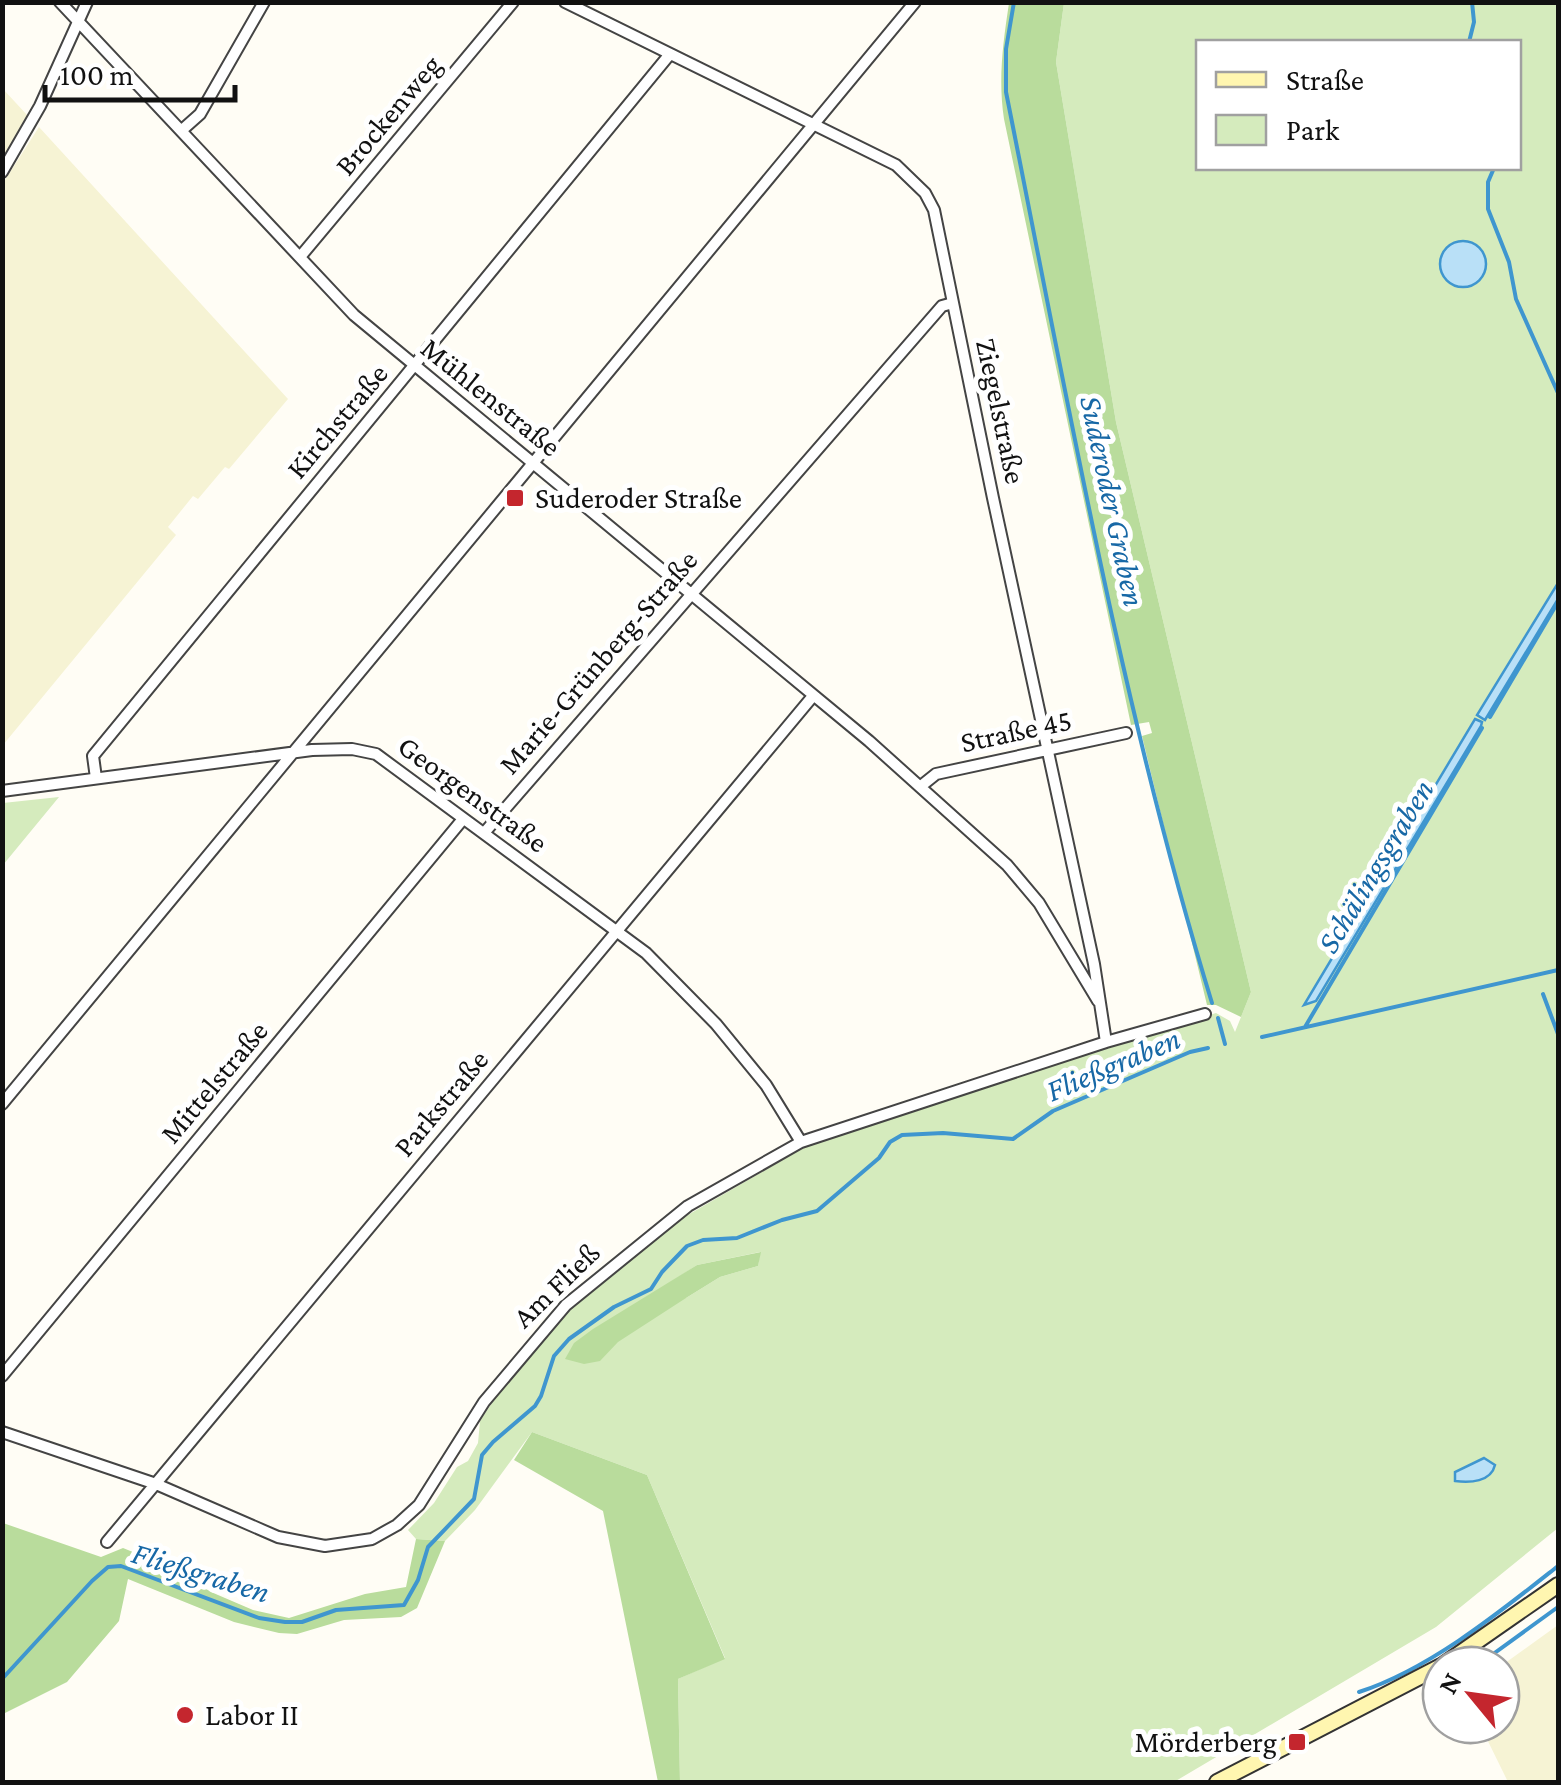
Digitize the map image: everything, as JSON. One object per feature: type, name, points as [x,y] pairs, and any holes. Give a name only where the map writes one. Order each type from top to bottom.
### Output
[{"type":"main road","points":[[1472,1645],[1558,1586]]},
{"type":"main road","points":[[1217,1782],[1421,1677]]},
{"type":"street","name":"Mühlenstraße","points":[[60,2],[354,315],[921,786],[1007,865],[1039,903],[1098,1001]]},
{"type":"street","points":[[2,172],[34,119],[87,2]]},
{"type":"street","points":[[182,130],[200,114],[264,2]]},
{"type":"street","name":"Brockenweg","points":[[300,258],[513,2]]},
{"type":"street","name":"Ziegelstraße","points":[[565,2],[896,164],[925,192],[934,210],[1094,964],[1106,1042]]},
{"type":"street","points":[[2,1104],[915,2]]},
{"type":"street","name":"Kirchstraße","points":[[96,778],[94,756],[670,54]]},
{"type":"street","name":"Marie-Grünberg-Straße","points":[[484,833],[942,306],[952,302]]},
{"type":"street","name":"Parkstraße","points":[[107,1542],[813,696]]},
{"type":"street","name":"Straße 45","points":[[921,786],[936,774],[1126,732]]},
{"type":"street","name":"Georgenstraße","points":[[2,792],[292,754],[352,749],[376,754],[646,953],[716,1024],[766,1084],[801,1142]]},
{"type":"street","name":"Mittelstraße","points":[[2,1376],[464,819]]},
{"type":"street","name":"Am Fließ","points":[[2,1432],[156,1484],[278,1538],[302,1544],[350,1545],[372,1539],[419,1505],[484,1402],[566,1304],[688,1206],[801,1142],[1106,1042],[1206,1014]]},
{"type":"shaded area","points":[[3,89],[28,116],[3,158]]},
{"type":"shaded area","points":[[39,127],[288,399],[229,469],[225,467],[198,499],[193,496],[168,527],[176,535],[3,745],[3,183]]},
{"type":"shaded area","points":[[1558,1625],[1558,1782],[1508,1782],[1490,1745],[1521,1745],[1521,1652]]},
{"type":"green space","points":[[1009,3],[1064,3],[1056,62],[1116,422],[1251,992],[1241,1017],[1207,1005],[1142,736],[1152,733],[1149,722],[1131,725],[1004,119],[1001,75]]},
{"type":"green space","points":[[1064,3],[1558,3],[1558,1528],[1436,1627],[1174,1782],[680,1782],[678,1679],[725,1658],[647,1475],[532,1432],[475,1510],[445,1541],[416,1539],[408,1530],[434,1503],[457,1467],[468,1461],[478,1443],[480,1421],[513,1371],[584,1295],[674,1223],[805,1147],[900,1112],[1216,1013],[1230,1021],[1235,1032],[1251,992],[1116,422],[1056,62]],"holes":[[[760,1252],[758,1266],[720,1277],[686,1298],[654,1293],[697,1265]]]},
{"type":"green space","points":[[59,797],[3,865],[3,803]]},
{"type":"green space","points":[[761,1252],[758,1266],[720,1277],[618,1342],[600,1361],[584,1364],[565,1359],[574,1343],[593,1329],[697,1265]]},
{"type":"green space","points":[[532,1432],[647,1475],[725,1659],[678,1679],[680,1782],[658,1782],[603,1511],[514,1460]]},
{"type":"green space","points":[[3,1523],[101,1557],[123,1548],[170,1567],[211,1592],[253,1610],[289,1618],[365,1594],[406,1587],[416,1539],[445,1541],[417,1608],[401,1617],[344,1620],[297,1634],[234,1622],[128,1579],[119,1621],[67,1682],[3,1714]]},
{"type":"water","points":[[1463,241],[1479,248],[1486,264],[1479,280],[1463,287],[1447,280],[1440,264],[1447,248]]},
{"type":"water","points":[[1558,583],[1558,599],[1485,720],[1477,715]]},
{"type":"water","points":[[1475,719],[1482,722],[1481,726],[1316,1001],[1304,1005]]},
{"type":"water","points":[[1484,1458],[1495,1465],[1489,1475],[1473,1481],[1455,1481],[1455,1472]]},
{"type":"waterway","name":"Suderoder Graben","points":[[1014,2],[1006,49],[1006,92],[1051,321],[1123,665],[1212,1003]]},
{"type":"waterway","points":[[1470,40],[1474,22],[1472,2]]},
{"type":"waterway","points":[[1493,170],[1488,182],[1488,209],[1509,262],[1516,299],[1558,393]]},
{"type":"waterway","name":"Schälingsgraben","points":[[1490,717],[1558,602]]},
{"type":"waterway","name":"Schälingsgraben","points":[[1305,1027],[1482,728]]},
{"type":"waterway","name":"Fließgraben","points":[[1262,1037],[1558,970]]},
{"type":"waterway","points":[[1543,994],[1558,1034]]},
{"type":"waterway","name":"Suderoder Graben","points":[[1218,1018],[1225,1044]]},
{"type":"waterway","name":"Fließgraben","points":[[2,1679],[108,1567],[121,1566],[259,1618],[285,1622],[302,1622],[336,1610],[404,1605],[418,1580],[428,1547],[474,1499],[482,1455],[535,1406],[554,1356],[569,1339],[614,1307],[651,1289],[687,1246],[703,1240],[737,1238],[817,1211],[902,1135],[943,1133],[1013,1139],[1053,1111],[1190,1052],[1208,1048]]},
{"type":"waterway","points":[[1359,1692],[1438,1654],[1558,1566]]},
{"type":"waterway","points":[[1506,1645],[1558,1607]]},
{"type":"place","name":"Suderoder Straße","points":[[515,498]]},
{"type":"place","name":"Labor II","points":[[185,1715]]},
{"type":"place","name":"Mörderberg","points":[[1297,1742]]}]
